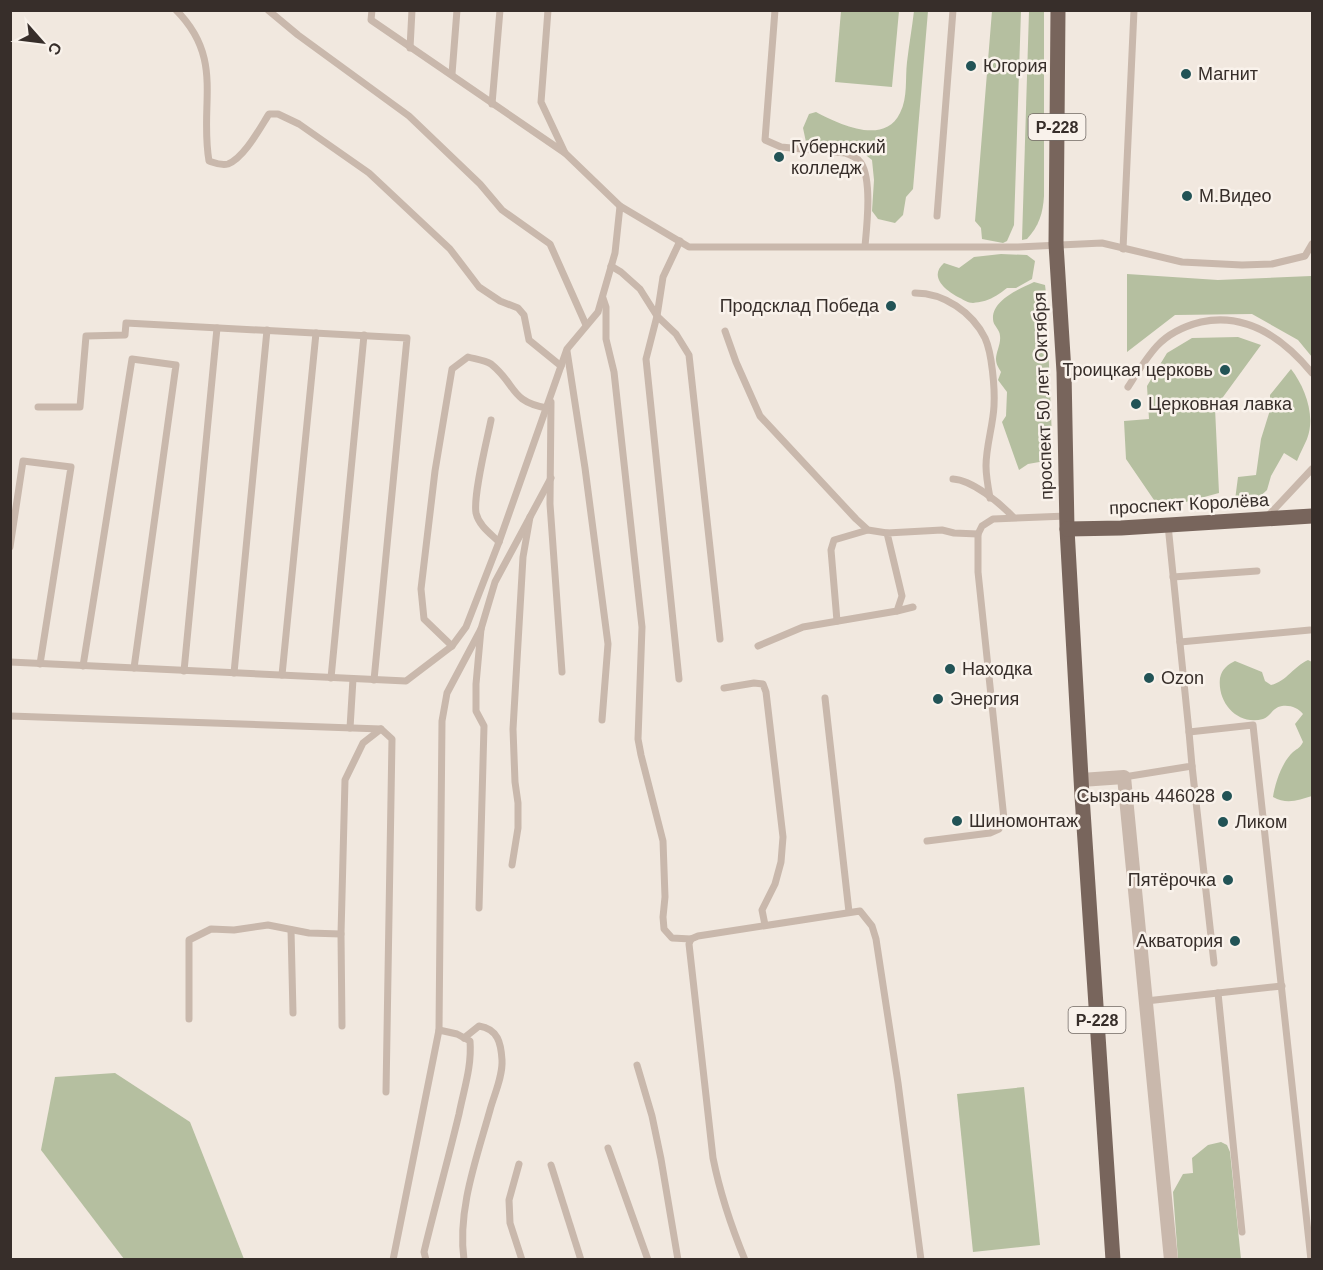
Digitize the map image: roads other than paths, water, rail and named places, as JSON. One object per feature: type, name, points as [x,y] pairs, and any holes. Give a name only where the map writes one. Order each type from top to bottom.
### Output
[{"type":"main road","name":"проспект 50 лет Октября","points":[[1058,10],[1056,244],[1064,372],[1067,522],[1081,780],[1113,1260]]},
{"type":"main road","name":"проспект Королёва","points":[[1067,522],[1168,524],[1312,516]]},
{"type":"street","points":[[1081,780],[1124,777],[1171,1260]]},
{"type":"lane","points":[[176,10],[186,21],[204,55],[208,71],[206,145],[208,161],[220,165],[230,163],[252,141],[269,114],[278,114],[299,124],[369,173],[450,249],[479,287],[500,301],[518,308],[524,315],[529,340],[561,366]]},
{"type":"lane","points":[[268,10],[298,35],[409,116],[480,184],[502,210],[550,244],[586,325]]},
{"type":"lane","points":[[372,10],[371,20],[565,153],[620,206],[689,247],[1018,247],[1102,243],[1182,262],[1242,265],[1272,264],[1305,256],[1312,244]]},
{"type":"lane","points":[[410,48],[412,10]]},
{"type":"lane","points":[[452,74],[457,10]]},
{"type":"lane","points":[[492,104],[500,10]]},
{"type":"lane","points":[[548,10],[542,102],[565,153]]},
{"type":"lane","points":[[775,10],[765,140],[781,147],[845,153],[853,155],[860,161],[867,180],[866,246]]},
{"type":"lane","points":[[937,216],[953,10]]},
{"type":"lane","points":[[1123,249],[1134,10]]},
{"type":"lane","points":[[10,662],[406,681],[452,646],[466,627],[499,542],[567,349],[598,312],[615,254],[620,206]]},
{"type":"lane","points":[[680,241],[663,277],[657,316],[646,358],[680,679]]},
{"type":"lane","points":[[611,266],[640,289],[657,316],[676,334],[689,355],[720,639]]},
{"type":"lane","points":[[915,293],[930,294],[957,306],[967,314],[986,339],[994,404],[986,467],[990,498]]},
{"type":"lane","points":[[602,296],[606,308],[606,339],[614,372],[642,627],[638,739],[640,755],[663,841],[664,929],[672,938],[691,939],[849,912],[860,911],[865,915],[876,939],[921,1260]]},
{"type":"lane","points":[[1128,387],[1158,345],[1184,326],[1215,319],[1243,321],[1270,334],[1297,354],[1312,373]]},
{"type":"lane","points":[[38,407],[80,407],[86,336],[125,335],[126,323],[407,338],[374,680]]},
{"type":"lane","points":[[184,670],[217,328]]},
{"type":"lane","points":[[234,673],[267,330]]},
{"type":"lane","points":[[725,331],[760,416],[868,530]]},
{"type":"lane","points":[[282,675],[316,333]]},
{"type":"lane","points":[[331,678],[363,335]]},
{"type":"lane","points":[[567,349],[608,644],[602,720]]},
{"type":"lane","points":[[452,646],[424,619],[421,589],[435,471],[452,369],[468,357],[489,363],[520,400],[547,408]]},
{"type":"lane","points":[[83,666],[132,359],[176,364],[134,668]]},
{"type":"lane","points":[[1064,372],[1139,369]]},
{"type":"lane","points":[[551,396],[550,504],[562,672]]},
{"type":"lane","points":[[491,420],[479,483],[476,513],[483,527],[499,542]]},
{"type":"lane","points":[[10,547],[23,461],[72,466],[40,664]]},
{"type":"lane","points":[[1266,519],[1312,470]]},
{"type":"lane","points":[[479,908],[484,726],[476,711],[476,684],[481,629],[495,582],[551,478]]},
{"type":"lane","points":[[953,479],[965,481],[1013,517]]},
{"type":"lane","points":[[512,865],[518,828],[514,719],[523,557],[530,517]]},
{"type":"lane","points":[[927,842],[990,833],[999,829],[1004,819],[978,572],[978,534],[982,526],[993,519],[1013,517],[1067,522]]},
{"type":"lane","points":[[1168,524],[1214,963]]},
{"type":"lane","points":[[837,621],[831,549],[834,540],[868,530],[887,533],[942,530],[978,534]]},
{"type":"lane","points":[[887,533],[902,596],[897,610]]},
{"type":"lane","points":[[488,570],[492,592]]},
{"type":"lane","points":[[1173,577],[1257,571]]},
{"type":"lane","points":[[758,646],[803,627],[913,607]]},
{"type":"lane","points":[[393,1260],[439,1030],[441,721],[447,693],[481,629]]},
{"type":"lane","points":[[1180,642],[1310,630]]},
{"type":"lane","points":[[350,728],[353,679]]},
{"type":"lane","points":[[723,688],[754,683],[763,684],[766,692],[783,837],[781,862],[775,884],[762,910],[765,925]]},
{"type":"lane","points":[[825,698],[849,912]]},
{"type":"lane","points":[[10,716],[381,729],[392,739],[386,1092]]},
{"type":"lane","points":[[1189,732],[1253,725],[1311,1260]]},
{"type":"lane","points":[[342,1026],[341,934],[345,780],[363,743],[381,729]]},
{"type":"lane","points":[[1124,777],[1192,766]]},
{"type":"lane","points":[[189,1019],[189,940],[211,929],[234,930],[268,925],[291,930],[341,934]]},
{"type":"lane","points":[[291,930],[293,1013]]},
{"type":"lane","points":[[691,939],[688,951],[713,1158],[719,1190],[745,1260]]},
{"type":"lane","points":[[1146,1001],[1282,986]]},
{"type":"lane","points":[[1218,993],[1242,1232]]},
{"type":"lane","points":[[464,1038],[479,1026],[489,1028],[496,1035],[502,1063],[471,1179],[462,1242],[464,1260]]},
{"type":"lane","points":[[426,1260],[424,1252],[470,1068],[470,1041],[457,1034],[439,1030]]},
{"type":"lane","points":[[637,1065],[652,1116],[678,1260]]},
{"type":"lane","points":[[608,1148],[648,1260]]},
{"type":"lane","points":[[519,1164],[509,1200],[510,1223],[522,1260]]},
{"type":"lane","points":[[551,1165],[581,1260]]},
{"type":"place","name":"Югория","points":[[971,66]]},
{"type":"place","name":"Магнит","points":[[1186,74]]},
{"type":"place","name":"Губернский колледж","points":[[779,157]]},
{"type":"place","name":"М.Видео","points":[[1187,196]]},
{"type":"place","name":"Продсклад Победа","points":[[891,306]]},
{"type":"place","name":"Троицкая церковь","points":[[1225,370]]},
{"type":"place","name":"Церковная лавка","points":[[1136,404]]},
{"type":"place","name":"Находка","points":[[950,669]]},
{"type":"place","name":"Ozon","points":[[1149,678]]},
{"type":"place","name":"Энергия","points":[[938,699]]},
{"type":"place","name":"Сызрань 446028","points":[[1227,796]]},
{"type":"place","name":"Шиномонтаж","points":[[957,821]]},
{"type":"place","name":"Ликом","points":[[1223,822]]},
{"type":"place","name":"Пятёрочка","points":[[1228,880]]},
{"type":"place","name":"Акватория","points":[[1235,941]]}]
